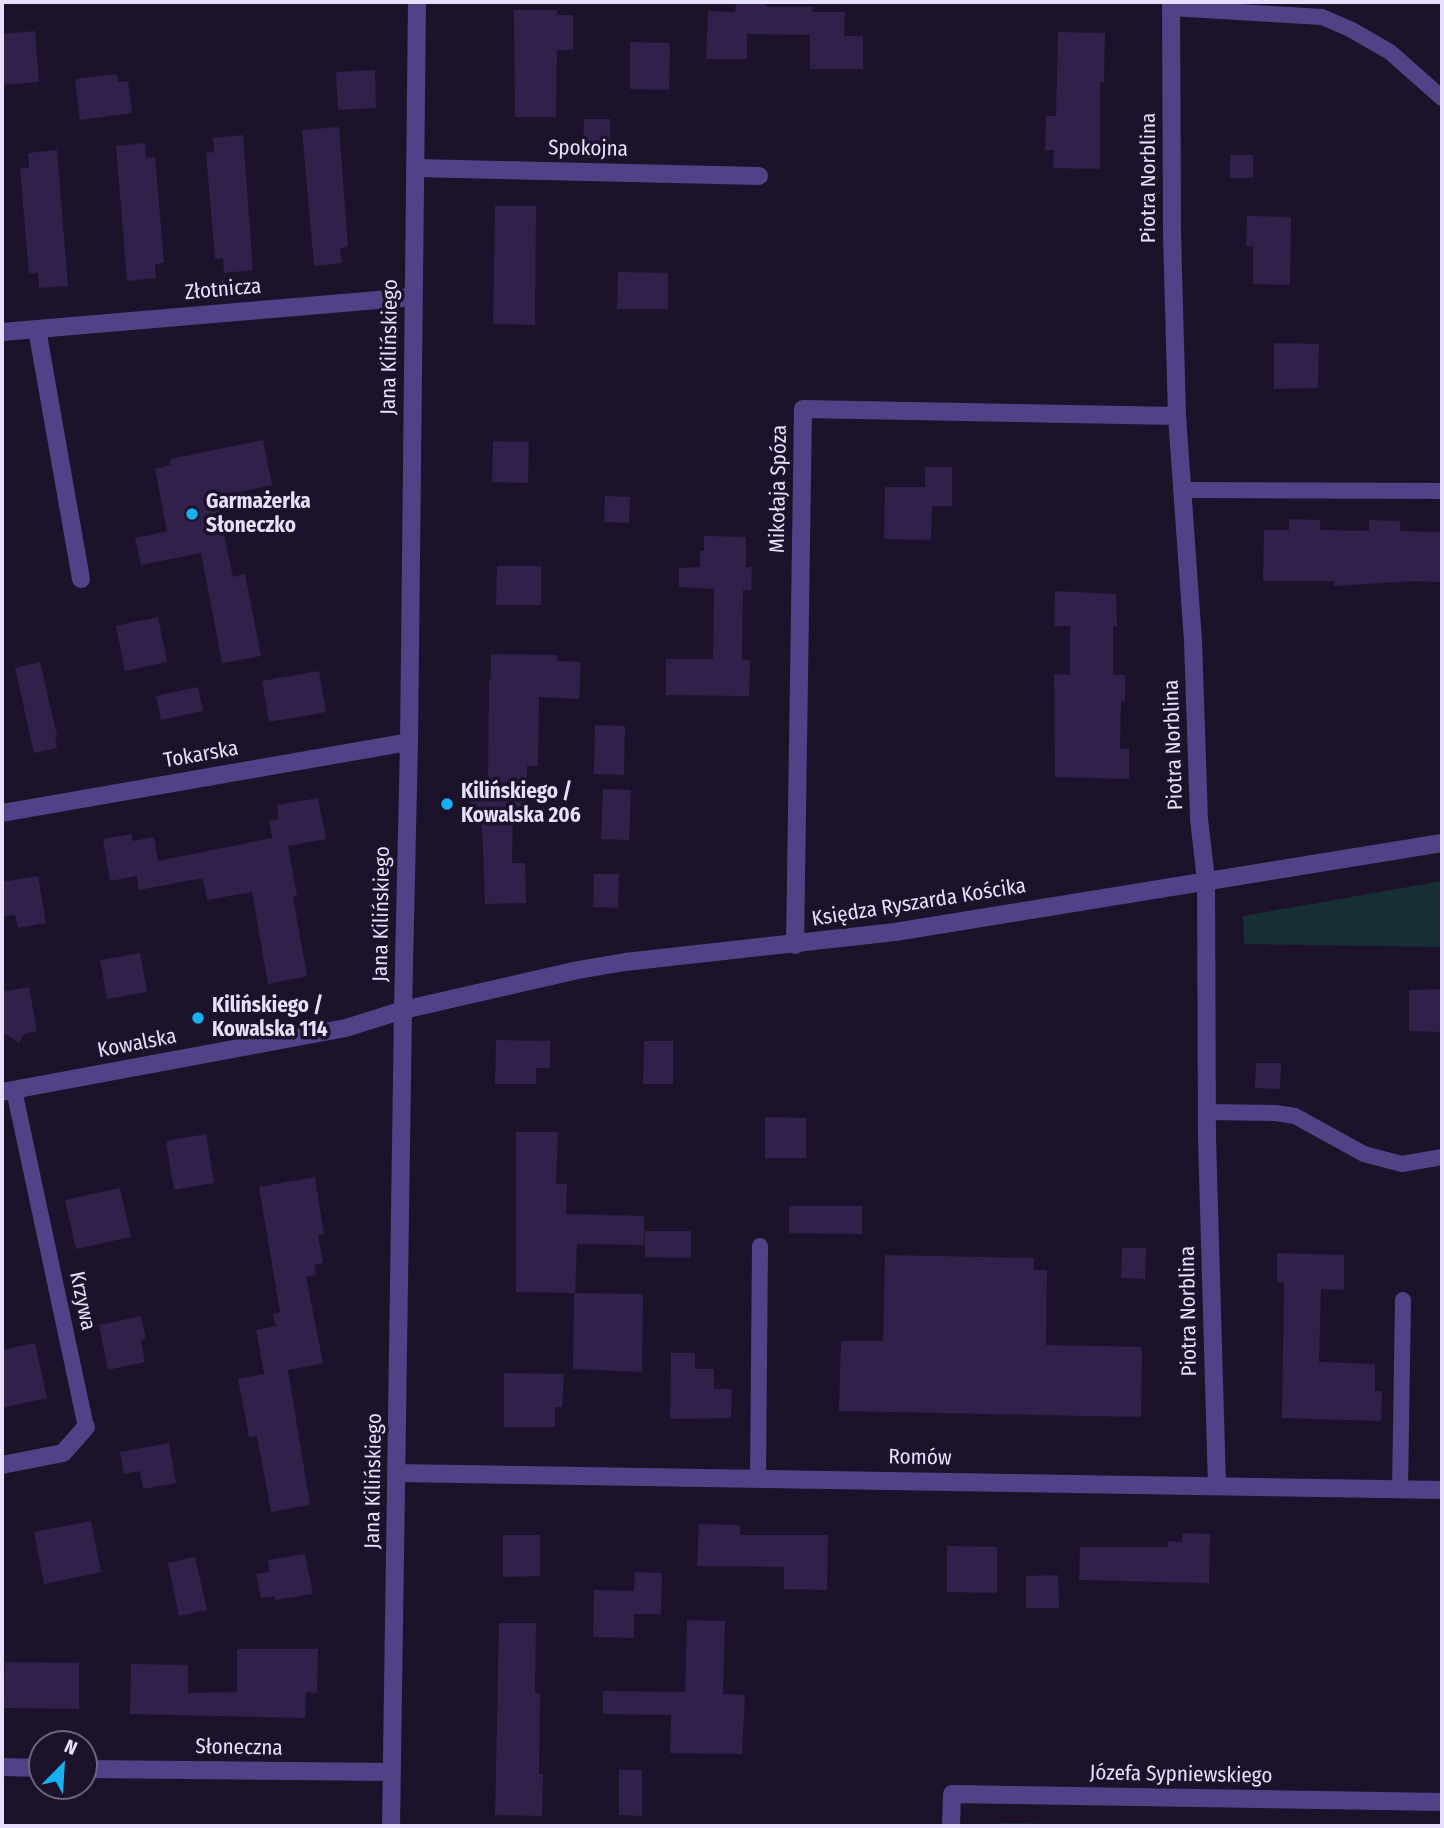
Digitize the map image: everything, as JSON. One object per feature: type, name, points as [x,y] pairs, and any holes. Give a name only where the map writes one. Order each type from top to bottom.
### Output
[{"type":"street","name":"Jana Kilińskiego","points":[[391,1826],[409,742],[417,2]]},
{"type":"street","name":"Piotra Norblina","points":[[1171,5],[1172,234],[1177,416],[1193,641],[1199,819],[1206,880],[1207,1112],[1217,1486]]},
{"type":"street","name":"Spokojna","points":[[415,168],[759,176]]},
{"type":"street","name":"Złotnicza","points":[[2,332],[413,297]]},
{"type":"street","points":[[37,329],[81,579]]},
{"type":"street","name":"Mikołaja Spóza","points":[[795,945],[803,409],[1177,416]]},
{"type":"street","name":"Tokarska","points":[[2,813],[409,742]]},
{"type":"street","name":"Księdza Ryszarda Kościka","points":[[403,1010],[578,970],[625,962],[895,932],[1442,843]]},
{"type":"street","name":"Kowalska","points":[[8,1091],[346,1028],[403,1010]]},
{"type":"street","name":"Krzywa","points":[[2,1465],[63,1453],[86,1427]]},
{"type":"street","name":"Romów","points":[[397,1473],[1442,1490]]},
{"type":"street","points":[[2,1768],[28,1768]]},
{"type":"street","name":"Słoneczna","points":[[98,1769],[393,1772]]},
{"type":"street","name":"Józefa Sypniewskiego","points":[[951,1826],[952,1794],[1442,1802]]},
{"type":"lane","points":[[1171,5],[1322,17],[1350,29],[1390,52],[1442,98]]},
{"type":"lane","points":[[1182,490],[1442,491]]},
{"type":"lane","name":"Krzywa","points":[[8,1091],[86,1427]]},
{"type":"lane","points":[[1207,1112],[1295,1116],[1364,1154],[1402,1164],[1442,1157]]},
{"type":"lane","points":[[758,1478],[760,1246]]},
{"type":"lane","points":[[1400,1490],[1403,1300]]},
{"type":"green space","points":[[1442,881],[1442,947],[1244,944],[1243,916]]},
{"type":"green space","points":[[1000,1823],[1185,1826],[996,1826]]},
{"type":"building","points":[[736,2],[766,2],[766,7],[813,7],[812,12],[845,12],[844,36],[863,36],[863,69],[810,69],[810,35],[747,34],[747,59],[706,59],[708,11],[735,12]]},
{"type":"building","points":[[514,10],[557,10],[557,15],[573,15],[573,50],[557,50],[556,117],[515,117]]},
{"type":"building","points":[[35,31],[39,82],[2,85],[2,34]]},
{"type":"building","points":[[1058,32],[1105,33],[1104,82],[1100,82],[1100,169],[1053,168],[1054,150],[1045,150],[1046,116],[1056,116]]},
{"type":"building","points":[[630,42],[670,43],[669,90],[630,89]]},
{"type":"building","points":[[375,70],[376,108],[338,110],[336,72]]},
{"type":"building","points":[[117,74],[118,82],[128,81],[132,113],[80,120],[75,79]]},
{"type":"building","points":[[584,119],[610,119],[610,158],[583,158]]},
{"type":"building","points":[[339,127],[348,247],[340,248],[342,263],[314,266],[302,130]]},
{"type":"building","points":[[243,135],[253,270],[224,273],[223,258],[215,259],[206,153],[214,152],[213,138]]},
{"type":"building","points":[[145,143],[146,158],[155,157],[164,263],[155,264],[156,278],[127,281],[116,146]]},
{"type":"building","points":[[57,150],[68,286],[39,288],[38,273],[29,274],[20,168],[29,168],[28,153]]},
{"type":"building","points":[[1230,155],[1253,155],[1253,178],[1230,178]]},
{"type":"building","points":[[495,206],[536,206],[535,325],[493,324]]},
{"type":"building","points":[[1247,216],[1291,217],[1290,285],[1253,284],[1253,246],[1246,246]]},
{"type":"building","points":[[618,272],[668,273],[668,309],[617,309]]},
{"type":"building","points":[[1274,343],[1319,344],[1318,388],[1274,389]]},
{"type":"building","name":"Garmażerka Słoneczko","points":[[263,440],[272,485],[216,497],[233,577],[245,574],[261,656],[222,663],[201,553],[141,565],[135,538],[167,531],[155,469],[171,465],[170,459]]},
{"type":"building","points":[[493,441],[529,442],[528,483],[492,482]]},
{"type":"building","points":[[925,467],[952,467],[952,506],[932,506],[931,540],[884,539],[885,487],[925,487]]},
{"type":"building","points":[[605,496],[630,497],[629,523],[604,522]]},
{"type":"building","points":[[1289,519],[1320,520],[1320,530],[1369,531],[1369,520],[1400,521],[1400,531],[1442,532],[1442,582],[1334,586],[1334,581],[1263,581],[1264,530],[1289,530]]},
{"type":"building","points":[[704,536],[746,537],[746,567],[752,567],[751,590],[743,590],[742,660],[750,660],[749,696],[666,695],[666,659],[713,659],[714,589],[679,587],[679,568],[700,567]]},
{"type":"building","points":[[497,566],[541,566],[541,605],[496,605]]},
{"type":"building","points":[[1055,591],[1116,594],[1117,626],[1113,626],[1113,675],[1125,675],[1125,701],[1121,701],[1120,749],[1129,748],[1129,779],[1055,777],[1054,674],[1070,675],[1070,626],[1054,626]]},
{"type":"building","points":[[158,617],[167,662],[125,671],[116,626]]},
{"type":"building","points":[[491,654],[557,655],[557,661],[581,662],[579,699],[539,697],[538,766],[527,766],[526,809],[513,808],[512,863],[525,863],[526,903],[485,904],[482,825],[469,825],[470,787],[488,787]]},
{"type":"building","points":[[40,662],[57,736],[57,748],[34,753],[15,668]]},
{"type":"building","points":[[319,671],[326,712],[269,722],[262,681]]},
{"type":"building","points":[[198,687],[203,711],[161,720],[156,696]]},
{"type":"building","points":[[595,725],[625,726],[624,775],[594,774]]},
{"type":"building","points":[[603,789],[631,790],[629,840],[601,839]]},
{"type":"building","points":[[318,798],[326,839],[288,846],[297,896],[293,897],[307,976],[268,984],[252,892],[207,900],[203,878],[139,890],[137,876],[110,881],[103,839],[131,834],[133,841],[154,837],[158,861],[272,838],[269,821],[279,819],[277,805]]},
{"type":"building","points":[[594,874],[619,874],[618,908],[593,907]]},
{"type":"building","points":[[38,876],[46,923],[18,928],[15,915],[2,917],[2,882]]},
{"type":"building","points":[[140,953],[147,992],[107,999],[100,960]]},
{"type":"building","points":[[29,987],[37,1031],[24,1034],[19,1043],[2,1032],[2,992]]},
{"type":"building","points":[[1442,989],[1442,1032],[1409,1031],[1409,990]]},
{"type":"building","points":[[496,1040],[550,1041],[550,1068],[536,1068],[536,1084],[495,1084]]},
{"type":"building","points":[[644,1041],[673,1041],[673,1084],[643,1084]]},
{"type":"building","points":[[1256,1063],[1281,1063],[1280,1089],[1255,1088]]},
{"type":"building","points":[[765,1117],[806,1118],[806,1158],[765,1158]]},
{"type":"building","points":[[516,1132],[558,1132],[556,1184],[567,1184],[566,1214],[644,1216],[644,1245],[577,1244],[575,1293],[643,1294],[642,1372],[573,1369],[574,1293],[516,1292]]},
{"type":"building","points":[[206,1134],[214,1183],[174,1190],[166,1141]]},
{"type":"building","points":[[315,1177],[324,1234],[318,1235],[323,1263],[314,1265],[316,1275],[306,1277],[323,1363],[288,1370],[310,1505],[271,1512],[257,1436],[249,1437],[238,1379],[264,1374],[256,1330],[276,1326],[273,1314],[280,1312],[259,1187]]},
{"type":"building","points":[[120,1188],[131,1237],[76,1249],[65,1200]]},
{"type":"building","points":[[789,1206],[862,1206],[862,1234],[789,1233]]},
{"type":"building","points":[[645,1231],[691,1231],[691,1258],[645,1257]]},
{"type":"building","points":[[1122,1248],[1146,1248],[1145,1279],[1121,1278]]},
{"type":"building","points":[[1277,1253],[1344,1255],[1344,1290],[1321,1289],[1319,1362],[1375,1364],[1375,1391],[1382,1391],[1381,1421],[1282,1418],[1284,1283],[1277,1282]]},
{"type":"building","points":[[885,1255],[1034,1258],[1034,1270],[1047,1270],[1046,1345],[1142,1347],[1141,1417],[839,1411],[841,1341],[883,1341]]},
{"type":"building","points":[[141,1316],[146,1339],[141,1340],[145,1362],[108,1370],[99,1325]]},
{"type":"building","points":[[35,1343],[47,1398],[2,1408],[2,1350]]},
{"type":"building","points":[[671,1353],[695,1353],[695,1369],[714,1369],[714,1389],[732,1389],[731,1418],[670,1419]]},
{"type":"building","points":[[504,1373],[564,1374],[562,1407],[555,1407],[555,1427],[504,1427]]},
{"type":"building","points":[[169,1443],[176,1483],[143,1489],[140,1471],[124,1474],[120,1452]]},
{"type":"building","points":[[91,1521],[101,1572],[44,1584],[34,1532]]},
{"type":"building","points":[[699,1524],[740,1525],[740,1535],[828,1535],[827,1590],[784,1589],[784,1567],[697,1566]]},
{"type":"building","points":[[1182,1533],[1210,1534],[1209,1583],[1079,1580],[1080,1547],[1168,1547],[1168,1541],[1182,1542]]},
{"type":"building","points":[[503,1535],[540,1535],[540,1576],[503,1577]]},
{"type":"building","points":[[947,1546],[997,1547],[997,1593],[947,1592]]},
{"type":"building","points":[[305,1554],[313,1594],[275,1600],[275,1596],[261,1598],[256,1574],[270,1572],[268,1560]]},
{"type":"building","points":[[195,1557],[207,1610],[179,1616],[168,1563]]},
{"type":"building","points":[[635,1572],[662,1573],[661,1614],[634,1614],[634,1638],[593,1637],[594,1590],[634,1591]]},
{"type":"building","points":[[1058,1575],[1059,1608],[1026,1608],[1026,1576]]},
{"type":"building","points":[[687,1620],[725,1621],[723,1694],[745,1695],[742,1754],[670,1753],[671,1715],[603,1714],[603,1691],[685,1692]]},
{"type":"building","points":[[499,1623],[536,1623],[535,1693],[540,1693],[539,1774],[543,1774],[542,1816],[495,1815]]},
{"type":"building","points":[[237,1649],[318,1649],[317,1693],[306,1692],[305,1718],[130,1714],[131,1664],[188,1665],[188,1693],[237,1692]]},
{"type":"building","points":[[5,1662],[79,1663],[79,1709],[4,1708]]},
{"type":"building","points":[[619,1770],[642,1770],[642,1816],[619,1815]]},
{"type":"place","name":"Garmażerka Słoneczko","points":[[192,514]]},
{"type":"place","name":"Kilińskiego / Kowalska 206","points":[[447,804]]},
{"type":"place","name":"Kilińskiego / Kowalska 114","points":[[198,1018]]}]
